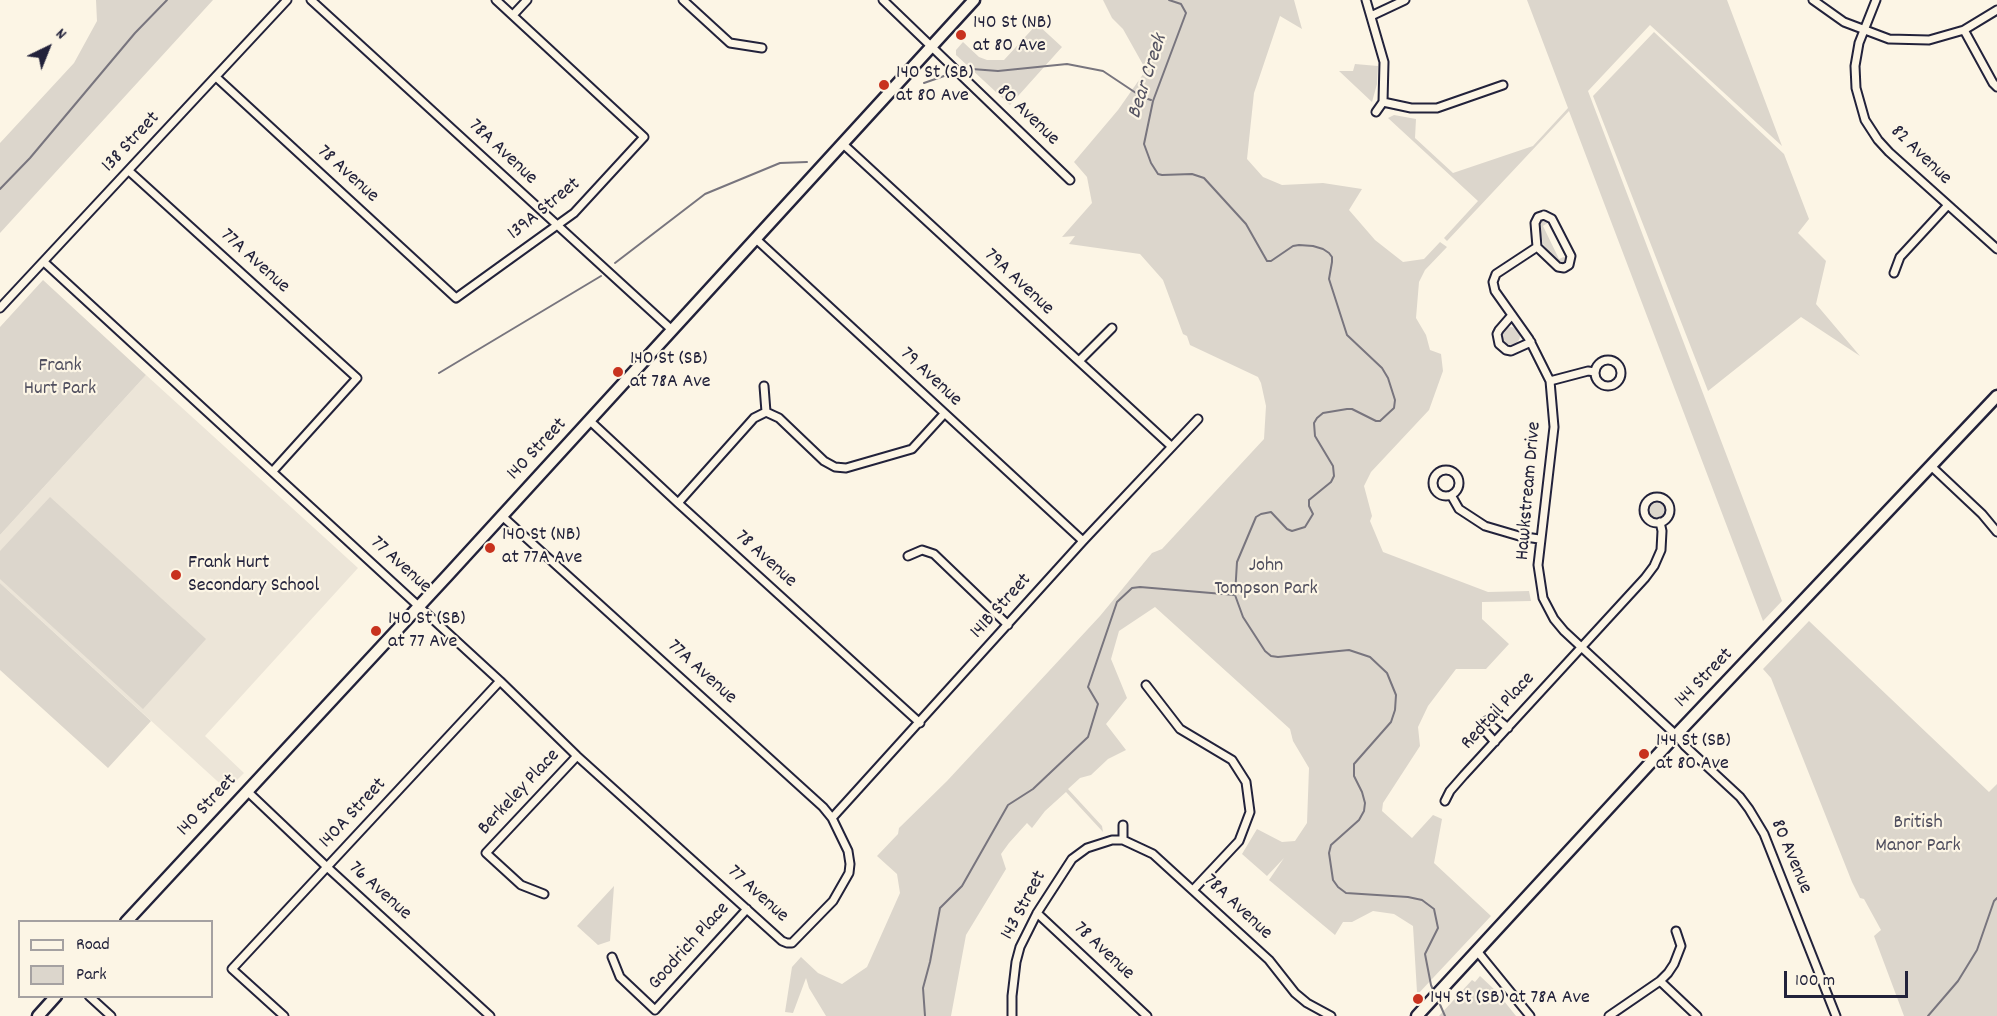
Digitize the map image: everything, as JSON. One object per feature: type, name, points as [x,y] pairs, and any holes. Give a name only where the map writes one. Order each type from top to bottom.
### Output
[{"type":"main road","name":"140 Street","points":[[127,920],[502,516],[974,0]]},
{"type":"main road","name":"144 Street","points":[[1420,1013],[1676,735],[1997,396]]},
{"type":"main road","points":[[38,1016],[54,998]]},
{"type":"street","name":"138 Street","points":[[0,308],[287,0]]},
{"type":"street","name":"78A Avenue","points":[[311,0],[672,330]]},
{"type":"street","points":[[496,0],[513,15],[527,0]]},
{"type":"street","points":[[683,0],[730,43],[762,48]]},
{"type":"street","name":"80 Avenue","points":[[883,0],[1070,180]]},
{"type":"street","points":[[1366,0],[1384,62],[1383,102],[1376,112]]},
{"type":"street","points":[[1371,16],[1405,0]]},
{"type":"street","points":[[1813,0],[1835,17],[1864,31],[1889,39],[1929,40],[1964,30],[1997,10]]},
{"type":"street","name":"82 Avenue","points":[[1876,0],[1857,54],[1855,73],[1865,120],[1889,152],[1997,249]]},
{"type":"street","name":"139A Street","points":[[456,297],[574,213],[644,137],[513,15]]},
{"type":"street","points":[[1964,30],[1997,87]]},
{"type":"street","name":"78 Avenue","points":[[216,77],[456,297]]},
{"type":"street","points":[[1383,102],[1411,108],[1437,108],[1503,85]]},
{"type":"street","name":"79A Avenue","points":[[843,144],[1171,446]]},
{"type":"street","name":"77A Avenue","points":[[129,171],[357,378],[273,471]]},
{"type":"street","points":[[1894,273],[1900,257],[1948,205]]},
{"type":"street","points":[[1541,216],[1547,216],[1552,219],[1566,245],[1571,262],[1564,268],[1558,267],[1536,247],[1535,223],[1541,216]]},
{"type":"street","name":"79 Avenue","points":[[756,238],[1083,541]]},
{"type":"street","name":"Hawkstream Drive","points":[[1536,247],[1496,274],[1493,282],[1495,291],[1531,342],[1550,381],[1554,427],[1539,539],[1538,565],[1543,598],[1554,619],[1581,648],[1676,735]]},
{"type":"street","name":"77 Avenue","points":[[44,262],[419,605],[578,756],[787,943]]},
{"type":"street","points":[[1512,315],[1497,334],[1499,344],[1511,351],[1531,342]]},
{"type":"street","points":[[1079,361],[1112,328]]},
{"type":"street","points":[[1550,381],[1588,371],[1595,372]]},
{"type":"street","points":[[764,386],[766,412]]},
{"type":"street","points":[[766,412],[779,418],[824,461],[835,467],[846,468],[912,449],[944,414]]},
{"type":"street","points":[[678,503],[754,418],[766,412]]},
{"type":"street","name":"141B Street","points":[[832,818],[1083,541],[1198,419]]},
{"type":"street","name":"78 Avenue","points":[[590,420],[920,723]]},
{"type":"street","points":[[1931,466],[1982,514],[1997,532]]},
{"type":"street","points":[[1451,495],[1459,509],[1485,526],[1539,539]]},
{"type":"street","name":"77A Avenue","points":[[502,516],[815,799],[832,818],[848,851],[849,873],[833,901],[792,943],[787,943]]},
{"type":"street","name":"Redtail Place","points":[[1445,801],[1450,791],[1654,566],[1661,550],[1660,522]]},
{"type":"street","points":[[908,556],[922,550],[934,554],[1008,625]]},
{"type":"street","name":"140A Street","points":[[284,1016],[232,969],[500,681]]},
{"type":"street","points":[[1146,685],[1180,729],[1232,760],[1246,782],[1250,812],[1239,841],[1193,890]]},
{"type":"street","points":[[1495,742],[1485,731],[1485,722],[1491,718],[1497,718],[1508,728]]},
{"type":"street","name":"80 Avenue","points":[[1676,735],[1740,797],[1759,823],[1836,1016]]},
{"type":"street","name":"Berkeley Place","points":[[544,894],[521,885],[486,853],[578,756]]},
{"type":"street","name":"76 Avenue","points":[[247,791],[490,1016]]},
{"type":"street","points":[[1123,840],[1124,825]]},
{"type":"street","name":"78A Avenue","points":[[1112,840],[1123,840],[1153,854],[1269,960],[1295,993],[1331,1016]]},
{"type":"street","name":"143 Street","points":[[1012,1016],[1016,962],[1024,937],[1036,913],[1072,859],[1087,848],[1112,840]]},
{"type":"street","name":"Goodrich Place","points":[[612,957],[620,977],[655,1010],[747,909]]},
{"type":"street","name":"78 Avenue","points":[[1036,913],[1147,1016]]},
{"type":"street","points":[[1610,1016],[1660,981],[1674,964],[1680,946],[1676,931]]},
{"type":"street","points":[[1477,951],[1530,1016]]},
{"type":"street","points":[[1660,981],[1696,1016]]},
{"type":"street","points":[[91,998],[111,1016]]},
{"type":"shaded area","name":"Frank Hurt Secondary School","points":[[146,375],[358,568],[205,736],[244,773],[227,790],[0,583],[0,535]]},
{"type":"green space","points":[[96,0],[213,0],[0,233],[0,143],[74,63],[97,21]]},
{"type":"green space","name":"John Tompson Park","points":[[1103,0],[1294,0],[1302,29],[1280,16],[1254,93],[1247,159],[1263,177],[1282,185],[1323,183],[1362,189],[1349,210],[1375,240],[1403,262],[1424,259],[1440,242],[1447,247],[1425,270],[1419,282],[1416,318],[1426,335],[1430,350],[1441,354],[1443,371],[1429,410],[1371,472],[1364,486],[1372,516],[1370,521],[1383,552],[1488,592],[1529,591],[1531,601],[1482,602],[1482,619],[1509,644],[1486,669],[1456,669],[1428,706],[1418,727],[1420,746],[1383,803],[1382,811],[1412,838],[1433,815],[1442,819],[1434,863],[1491,916],[1418,994],[1413,926],[1394,914],[1373,911],[1352,922],[1343,922],[1335,935],[1269,880],[1284,858],[1267,876],[1242,854],[1257,829],[1282,842],[1295,841],[1307,823],[1309,768],[1293,741],[1290,729],[1155,607],[1119,631],[1111,659],[1127,698],[1106,724],[1126,750],[1108,759],[1091,775],[1080,778],[1068,789],[1102,826],[1103,832],[1066,792],[1045,811],[1032,828],[1027,823],[1009,843],[1001,854],[1006,869],[966,935],[951,1016],[826,1016],[809,988],[806,978],[793,1013],[785,1012],[792,967],[801,957],[818,973],[842,984],[867,967],[900,893],[897,874],[877,856],[898,834],[899,828],[947,781],[1100,616],[1152,553],[1162,549],[1264,439],[1266,406],[1258,377],[1190,345],[1187,336],[1183,334],[1163,280],[1140,254],[1069,244],[1075,236],[1062,237],[1092,203],[1087,177],[1074,162],[1118,110],[1146,70],[1123,29],[1112,18]]},
{"type":"green space","points":[[1527,0],[1727,0],[1782,146],[1650,25],[1588,91],[1782,601],[1763,621],[1569,111],[1447,241],[1444,238],[1478,201],[1388,118],[1394,115],[1416,119],[1415,138],[1453,173],[1533,146],[1568,108]]},
{"type":"green space","points":[[1037,24],[1062,47],[1010,105],[956,55],[956,50],[963,42],[979,57],[987,60],[1004,60]]},
{"type":"green space","points":[[1654,32],[1784,154],[1809,219],[1798,233],[1826,261],[1816,304],[1860,356],[1801,317],[1708,391],[1593,96]]},
{"type":"green space","points":[[1355,64],[1378,66],[1377,84],[1372,102],[1339,71],[1353,71]]},
{"type":"green space","points":[[1543,220],[1549,222],[1543,226],[1559,259],[1566,256],[1563,263],[1557,261],[1543,244],[1539,225]]},
{"type":"green space","name":"Frank Hurt Park","points":[[43,280],[146,375],[0,535],[0,327]]},
{"type":"green space","points":[[1507,327],[1515,327],[1520,332],[1518,343],[1507,345],[1502,340],[1502,332]]},
{"type":"green space","points":[[50,497],[206,639],[143,709],[0,579],[0,551]]},
{"type":"green space","points":[[1657,500],[1663,503],[1666,509],[1663,515],[1657,518],[1651,515],[1648,509],[1651,503]]},
{"type":"green space","points":[[0,583],[151,721],[108,768],[0,670]]},
{"type":"green space","name":"British Manor Park","points":[[1809,621],[1989,792],[1997,784],[1997,1016],[1904,1016],[1874,936],[1881,930],[1852,882],[1771,678],[1763,669]]},
{"type":"green space","points":[[614,886],[610,941],[598,945],[577,926]]},
{"type":"green space","points":[[1480,976],[1496,991],[1516,1016],[1439,1016],[1472,980],[1475,982]]},
{"type":"waterway","points":[[0,189],[30,158],[135,33],[167,0]]},
{"type":"waterway","name":"Bear Creek","points":[[1169,0],[1181,4],[1186,13],[1153,101],[1144,144],[1151,163],[1158,174],[1192,174],[1204,178],[1246,224],[1267,261],[1299,245],[1313,246],[1329,253],[1332,257],[1329,279],[1347,335],[1382,368],[1395,400],[1394,408],[1380,421],[1352,409],[1323,413],[1317,418],[1314,423],[1315,436],[1333,466],[1334,476],[1331,482],[1309,500],[1313,514],[1305,527],[1292,531],[1287,529],[1271,512],[1256,517],[1237,562],[1235,595],[1243,617],[1265,651],[1271,656],[1349,650],[1370,657],[1387,673],[1396,695],[1391,722],[1354,764],[1354,776],[1365,803],[1364,811],[1359,820],[1331,845],[1329,853],[1333,880],[1346,893],[1408,897],[1422,900],[1434,909],[1438,928],[1425,954],[1434,992]]},
{"type":"waterway","points":[[972,69],[998,71],[1067,64],[1103,71],[1142,97],[1151,100]]},
{"type":"waterway","points":[[924,83],[944,76]]},
{"type":"waterway","points":[[615,263],[705,194],[780,163],[807,162]]},
{"type":"waterway","points":[[439,373],[601,276]]},
{"type":"waterway","points":[[925,1016],[923,988],[940,908],[962,886],[1008,805],[1033,789],[1088,737],[1098,704],[1088,687],[1117,602],[1132,588],[1140,587],[1235,595]]},
{"type":"waterway","points":[[1928,1016],[1958,981],[1977,950],[1997,898]]},
{"type":"waterway","name":"Bear Creek","points":[[1438,1000],[1445,1016]]},
{"type":"place","name":"140 St (NB) at 80 Ave","points":[[961,35]]},
{"type":"place","name":"140 St (SB) at 80 Ave","points":[[884,85]]},
{"type":"place","name":"140 St (SB) at 78A Ave","points":[[618,372]]},
{"type":"place","name":"140 St (NB) at 77A Ave","points":[[490,548]]},
{"type":"place","name":"Frank Hurt Secondary School","points":[[176,575]]},
{"type":"place","name":"140 St (SB) at 77 Ave","points":[[376,631]]},
{"type":"place","name":"144 St (SB) at 80 Ave","points":[[1644,754]]},
{"type":"place","name":"144 St (SB) at 78A Ave","points":[[1418,999]]}]
